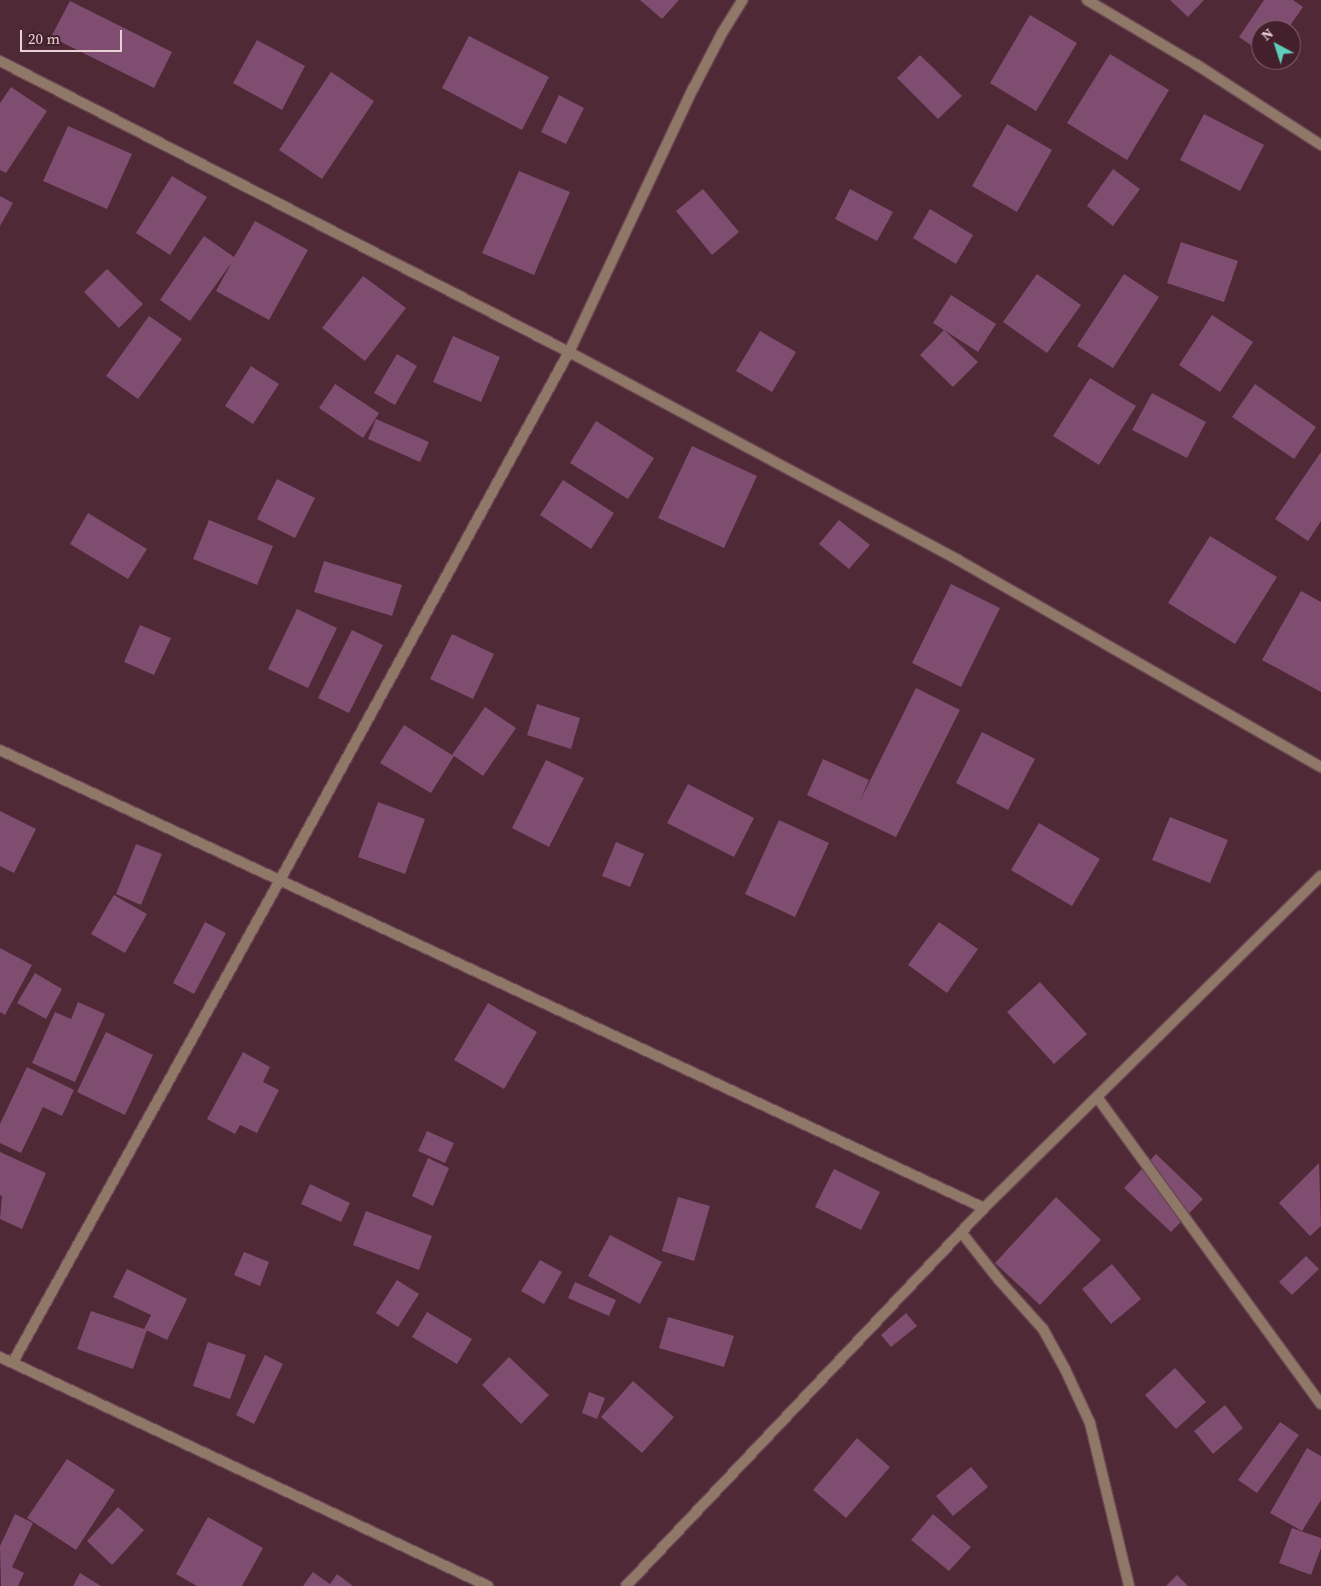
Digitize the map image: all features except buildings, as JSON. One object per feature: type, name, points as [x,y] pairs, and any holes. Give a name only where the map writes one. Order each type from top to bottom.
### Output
[{"type":"street","points":[[13,1362],[280,880],[568,352],[693,89],[722,33],[743,0]]},
{"type":"street","points":[[1087,0],[1197,65],[1321,145]]},
{"type":"street","points":[[0,61],[568,352],[958,560],[1321,767]]},
{"type":"street","points":[[0,750],[984,1208]]},
{"type":"street","points":[[626,1586],[984,1208],[1321,876]]},
{"type":"street","points":[[1097,1097],[1321,1404]]},
{"type":"street","points":[[961,1232],[999,1280],[1043,1329],[1065,1369],[1090,1423],[1129,1586]]},
{"type":"street","points":[[0,1357],[488,1586]]}]
